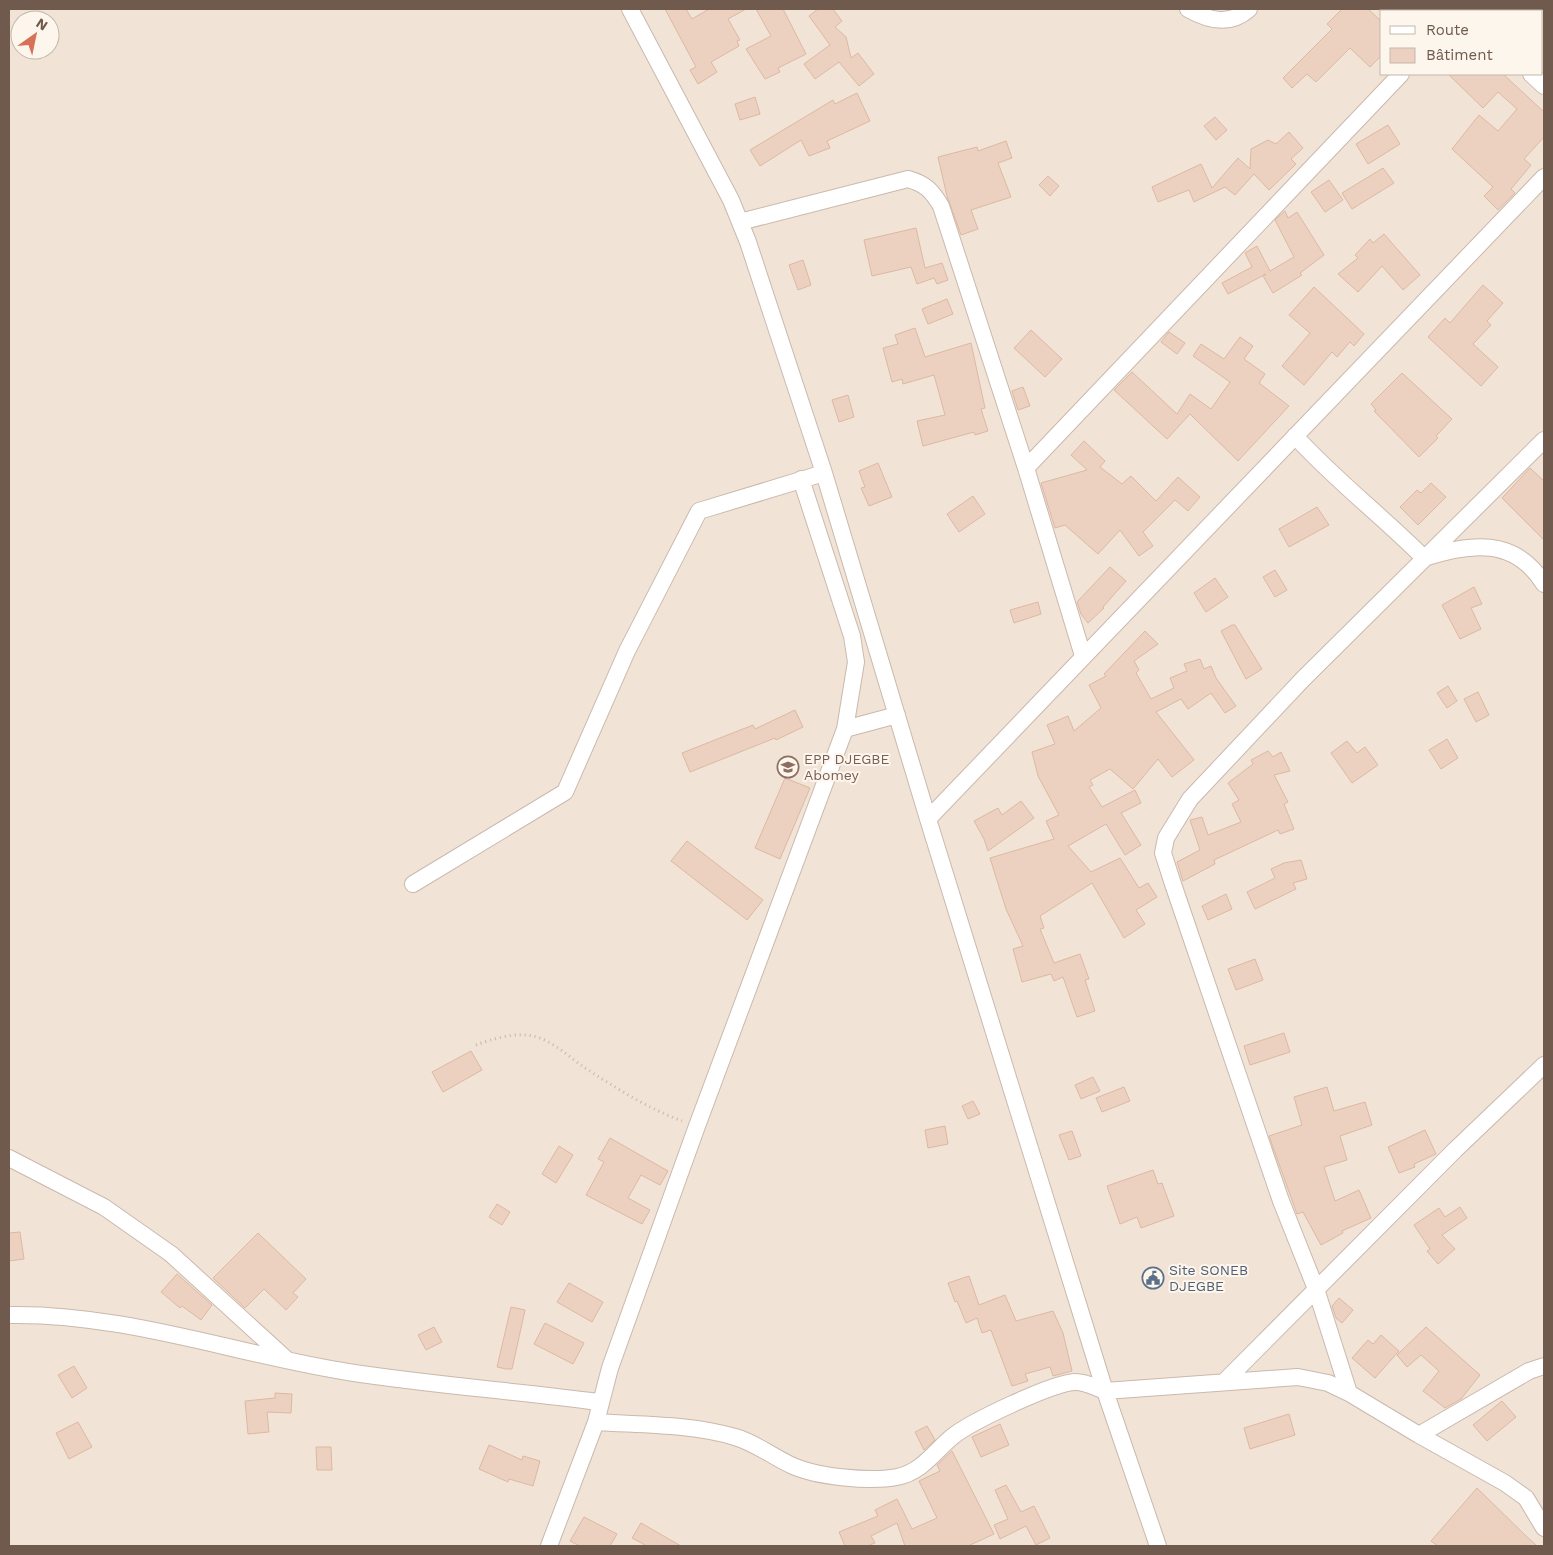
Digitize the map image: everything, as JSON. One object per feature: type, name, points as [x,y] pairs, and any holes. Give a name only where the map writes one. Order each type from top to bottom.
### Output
[{"type":"street","points":[[630,9],[714,167],[740,222],[824,473],[1104,1391],[1158,1546]]},
{"type":"street","points":[[1188,9],[1199,15],[1222,22],[1241,16],[1249,9]]},
{"type":"street","points":[[1026,468],[1400,75]]},
{"type":"street","points":[[1532,75],[1544,86]]},
{"type":"street","points":[[928,819],[1544,177]]},
{"type":"street","points":[[740,222],[908,179],[923,183],[934,193],[941,206],[1026,468],[1083,656]]},
{"type":"street","points":[[1295,436],[1322,465],[1377,513],[1424,558]]},
{"type":"street","points":[[1349,1393],[1316,1289],[1281,1201],[1164,854],[1166,838],[1190,799],[1303,679],[1544,440]]},
{"type":"street","points":[[413,884],[565,792],[627,651],[699,510],[824,473]]},
{"type":"street","points":[[549,1546],[596,1422],[600,1402],[697,1126],[845,729],[856,662],[852,636],[801,479]]},
{"type":"street","points":[[1424,558],[1449,550],[1474,546],[1495,548],[1526,563],[1538,574],[1544,584]]},
{"type":"street","points":[[845,729],[897,715]]},
{"type":"street","points":[[1225,1381],[1544,1065]]},
{"type":"street","points":[[9,1158],[104,1207],[172,1254],[286,1358]]},
{"type":"street","points":[[9,1315],[52,1314],[181,1336],[347,1372],[600,1402]]},
{"type":"street","points":[[1419,1435],[1529,1371],[1544,1366]]},
{"type":"street","points":[[596,1422],[711,1432],[755,1445],[795,1467],[815,1472],[879,1479],[899,1476],[917,1470],[952,1437],[970,1425],[1024,1400],[1065,1384],[1077,1382],[1104,1391],[1298,1377],[1328,1383],[1349,1393],[1505,1483],[1526,1498],[1544,1528]]},
{"type":"path","points":[[476,1045],[508,1036],[532,1036],[555,1046],[616,1088],[656,1111],[697,1126]]},
{"type":"shaded area","points":[[9,9],[1544,9],[1544,1546],[9,1546]]},
{"type":"building","points":[[665,9],[686,9],[692,19],[709,9],[746,9],[728,19],[740,40],[737,41],[739,46],[711,62],[717,72],[698,84],[690,70],[696,67]]},
{"type":"building","points":[[756,9],[783,9],[806,54],[778,68],[780,72],[765,79],[746,49],[771,36]]},
{"type":"building","points":[[818,9],[833,9],[842,21],[835,27],[846,37],[851,58],[858,53],[874,74],[859,86],[839,62],[815,79],[804,64],[830,45],[809,16]]},
{"type":"building","points":[[1342,9],[1368,9],[1380,20],[1380,57],[1370,67],[1350,48],[1316,82],[1307,74],[1292,88],[1283,78],[1332,29],[1327,24]]},
{"type":"building","points":[[1449,75],[1504,75],[1544,112],[1544,137],[1524,159],[1531,165],[1511,189],[1515,193],[1498,210],[1484,196],[1493,187],[1452,149],[1479,115],[1498,131],[1517,109],[1498,92],[1483,108]]},
{"type":"building","points":[[857,93],[870,121],[827,141],[830,148],[809,156],[801,140],[760,166],[750,150],[833,100],[835,104]]},
{"type":"building","points":[[755,97],[760,114],[740,120],[735,104]]},
{"type":"building","points":[[1215,117],[1227,130],[1216,140],[1204,126]]},
{"type":"building","points":[[1388,125],[1400,144],[1368,164],[1356,144]]},
{"type":"building","points":[[1289,132],[1303,148],[1291,159],[1296,164],[1269,190],[1254,174],[1235,195],[1225,187],[1194,202],[1189,190],[1158,202],[1152,187],[1201,164],[1212,188],[1238,158],[1250,169],[1251,149],[1268,140],[1276,144]]},
{"type":"building","points":[[1006,141],[1012,158],[998,163],[1011,197],[971,210],[978,229],[961,235],[947,196],[938,157],[977,147],[978,151]]},
{"type":"building","points":[[1383,168],[1394,183],[1352,209],[1342,193]]},
{"type":"building","points":[[1048,176],[1059,186],[1050,196],[1039,185]]},
{"type":"building","points":[[1329,180],[1343,200],[1325,212],[1311,192]]},
{"type":"building","points":[[1285,211],[1288,218],[1297,212],[1324,255],[1300,273],[1302,275],[1273,293],[1263,276],[1266,274],[1228,294],[1222,283],[1252,267],[1245,253],[1257,246],[1270,271],[1294,257],[1275,220]]},
{"type":"building","points":[[916,228],[925,268],[942,263],[948,280],[937,284],[934,278],[917,284],[911,267],[872,276],[864,240]]},
{"type":"building","points":[[1384,234],[1420,275],[1403,290],[1382,266],[1358,292],[1338,274],[1358,258],[1355,255],[1370,239],[1373,243]]},
{"type":"building","points":[[803,260],[811,285],[798,290],[789,265]]},
{"type":"building","points":[[1483,285],[1503,303],[1487,321],[1491,325],[1473,344],[1498,367],[1481,386],[1428,337],[1445,318],[1450,323]]},
{"type":"building","points":[[1314,287],[1364,334],[1354,346],[1350,342],[1337,357],[1332,352],[1304,385],[1282,366],[1310,333],[1289,315]]},
{"type":"building","points":[[947,299],[953,314],[928,324],[922,309]]},
{"type":"building","points":[[915,328],[925,357],[971,343],[985,408],[981,409],[988,431],[975,435],[974,432],[923,446],[917,421],[945,415],[934,375],[903,384],[902,379],[892,382],[883,348],[898,344],[895,335]]},
{"type":"building","points":[[1031,330],[1062,359],[1045,377],[1014,348]]},
{"type":"building","points":[[1169,332],[1185,343],[1177,354],[1161,342]]},
{"type":"building","points":[[1240,337],[1253,346],[1244,359],[1265,374],[1259,383],[1289,406],[1238,461],[1190,414],[1167,439],[1114,390],[1132,372],[1177,414],[1190,394],[1211,409],[1230,382],[1193,356],[1201,344],[1224,359]]},
{"type":"building","points":[[1402,373],[1452,419],[1436,436],[1438,438],[1419,457],[1374,411],[1376,410],[1371,404]]},
{"type":"building","points":[[1023,387],[1030,406],[1018,410],[1012,391]]},
{"type":"building","points":[[848,395],[854,417],[839,422],[832,400]]},
{"type":"building","points":[[1084,441],[1105,461],[1100,467],[1122,484],[1131,476],[1156,501],[1178,477],[1200,497],[1188,511],[1175,500],[1143,532],[1153,546],[1139,556],[1120,530],[1098,554],[1065,525],[1055,528],[1041,483],[1087,470],[1071,455]]},
{"type":"building","points":[[878,463],[892,497],[869,506],[861,488],[865,487],[859,471]]},
{"type":"building","points":[[1530,468],[1544,481],[1544,540],[1502,498]]},
{"type":"building","points":[[1431,483],[1446,497],[1418,525],[1400,507],[1417,490],[1421,493]]},
{"type":"building","points":[[973,496],[985,514],[959,532],[947,514]]},
{"type":"building","points":[[1317,507],[1329,525],[1289,547],[1279,529]]},
{"type":"building","points":[[1110,567],[1126,581],[1104,608],[1088,623],[1081,614],[1077,602]]},
{"type":"building","points":[[1275,570],[1287,590],[1275,597],[1263,577]]},
{"type":"building","points":[[1215,578],[1228,597],[1206,612],[1194,593]]},
{"type":"building","points":[[1474,587],[1482,604],[1471,608],[1481,629],[1460,639],[1442,605]]},
{"type":"building","points":[[1038,602],[1041,614],[1014,623],[1010,610]]},
{"type":"building","points":[[1235,625],[1262,669],[1246,679],[1221,631]]},
{"type":"building","points":[[1145,631],[1158,644],[1134,661],[1139,670],[1136,673],[1151,699],[1174,688],[1170,678],[1187,671],[1184,664],[1200,659],[1204,669],[1211,666],[1216,678],[1236,706],[1225,713],[1211,693],[1188,709],[1181,699],[1156,712],[1194,760],[1172,777],[1158,759],[1133,789],[1110,769],[1090,780],[1093,785],[1089,787],[1102,807],[1135,790],[1141,803],[1121,813],[1141,845],[1125,855],[1106,824],[1068,846],[1091,872],[1120,858],[1139,888],[1148,883],[1157,897],[1136,910],[1145,924],[1124,938],[1092,883],[1040,916],[1044,928],[1040,929],[1054,963],[1080,954],[1089,979],[1085,980],[1095,1011],[1077,1017],[1063,977],[1054,981],[1051,974],[1022,982],[1013,949],[1023,946],[1006,909],[990,858],[1054,839],[1046,821],[1059,815],[1038,776],[1032,752],[1055,744],[1047,725],[1068,716],[1074,731],[1101,708],[1089,685],[1106,676],[1104,674]]},
{"type":"building","points":[[1448,686],[1457,701],[1447,708],[1437,693]]},
{"type":"building","points":[[1478,692],[1489,715],[1476,722],[1464,699]]},
{"type":"building","points":[[795,710],[803,727],[776,740],[775,738],[690,772],[682,753],[753,725],[755,729]]},
{"type":"building","points":[[1447,739],[1458,758],[1441,769],[1429,750]]},
{"type":"building","points":[[1347,741],[1357,753],[1365,747],[1378,765],[1352,783],[1331,753]]},
{"type":"building","points":[[1268,751],[1273,757],[1281,752],[1290,771],[1274,775],[1288,802],[1284,804],[1294,829],[1280,834],[1278,830],[1214,860],[1215,864],[1183,881],[1177,862],[1200,850],[1190,820],[1202,817],[1208,835],[1241,822],[1232,804],[1239,800],[1228,783],[1253,764],[1251,760]]},
{"type":"building","points":[[785,778],[810,788],[780,859],[755,848]]},
{"type":"building","points":[[1021,801],[1034,818],[988,851],[974,821],[998,808],[1002,815]]},
{"type":"building","points":[[687,841],[763,900],[747,920],[671,861]]},
{"type":"building","points":[[1301,860],[1307,879],[1293,883],[1296,889],[1255,909],[1247,892],[1275,878],[1271,869],[1284,863]]},
{"type":"building","points":[[1226,894],[1232,909],[1208,920],[1202,906]]},
{"type":"building","points":[[1255,959],[1263,980],[1236,990],[1228,969]]},
{"type":"building","points":[[1284,1033],[1290,1052],[1250,1065],[1244,1046]]},
{"type":"building","points":[[471,1051],[482,1070],[443,1092],[432,1072]]},
{"type":"building","points":[[1093,1077],[1100,1091],[1081,1099],[1075,1085]]},
{"type":"building","points":[[1124,1087],[1130,1101],[1102,1112],[1096,1098]]},
{"type":"building","points":[[1327,1087],[1334,1111],[1365,1102],[1372,1125],[1340,1136],[1347,1160],[1324,1167],[1335,1201],[1359,1190],[1371,1218],[1342,1231],[1343,1233],[1321,1245],[1303,1212],[1297,1214],[1269,1136],[1302,1125],[1294,1097]]},
{"type":"building","points":[[973,1101],[980,1114],[968,1119],[962,1106]]},
{"type":"building","points":[[945,1126],[948,1144],[928,1148],[925,1130]]},
{"type":"building","points":[[1425,1130],[1436,1154],[1414,1164],[1415,1167],[1399,1173],[1388,1147]]},
{"type":"building","points":[[1072,1131],[1081,1156],[1069,1160],[1059,1135]]},
{"type":"building","points":[[610,1138],[668,1171],[660,1185],[641,1175],[628,1198],[650,1210],[642,1224],[586,1195],[604,1162],[598,1159]]},
{"type":"building","points":[[559,1146],[573,1155],[556,1183],[542,1174]]},
{"type":"building","points":[[1153,1170],[1158,1184],[1162,1183],[1174,1216],[1141,1228],[1137,1217],[1120,1224],[1107,1186]]},
{"type":"building","points":[[497,1204],[510,1212],[502,1225],[489,1217]]},
{"type":"building","points":[[1460,1207],[1467,1218],[1442,1235],[1455,1249],[1438,1264],[1427,1251],[1430,1249],[1414,1225],[1439,1208],[1445,1217]]},
{"type":"building","points":[[20,1232],[24,1259],[9,1261],[9,1233]]},
{"type":"building","points":[[258,1233],[306,1279],[293,1293],[298,1297],[286,1310],[264,1289],[245,1308],[213,1278]]},
{"type":"building","points":[[177,1274],[212,1305],[201,1320],[182,1306],[180,1308],[161,1292]]},
{"type":"building","points":[[969,1276],[979,1305],[1005,1295],[1016,1321],[1053,1311],[1063,1333],[1072,1371],[1053,1376],[1050,1367],[1025,1374],[1028,1381],[1012,1386],[991,1330],[982,1333],[977,1318],[966,1323],[957,1301],[955,1302],[948,1283]]},
{"type":"building","points":[[569,1283],[603,1302],[592,1322],[557,1302]]},
{"type":"building","points":[[1339,1298],[1353,1310],[1342,1323],[1336,1318],[1332,1306]]},
{"type":"building","points":[[511,1307],[525,1310],[512,1369],[506,1369],[497,1367]]},
{"type":"building","points":[[545,1323],[584,1343],[573,1364],[534,1344]]},
{"type":"building","points":[[434,1327],[442,1342],[426,1350],[418,1335]]},
{"type":"building","points":[[1426,1327],[1480,1375],[1461,1399],[1445,1408],[1423,1391],[1439,1371],[1421,1355],[1407,1367],[1397,1355]]},
{"type":"building","points":[[1381,1335],[1399,1351],[1375,1378],[1352,1358],[1368,1340],[1373,1344]]},
{"type":"building","points":[[74,1366],[87,1388],[72,1398],[58,1375]]},
{"type":"building","points":[[275,1393],[292,1394],[291,1413],[267,1412],[269,1432],[248,1434],[245,1401],[275,1398]]},
{"type":"building","points":[[1502,1401],[1516,1417],[1487,1441],[1473,1425]]},
{"type":"building","points":[[1289,1414],[1295,1435],[1250,1449],[1244,1428]]},
{"type":"building","points":[[78,1422],[92,1447],[69,1459],[56,1433]]},
{"type":"building","points":[[1000,1424],[1009,1445],[981,1457],[972,1437]]},
{"type":"building","points":[[927,1426],[935,1440],[924,1450],[915,1432]]},
{"type":"building","points":[[489,1445],[522,1460],[523,1456],[540,1461],[533,1486],[509,1479],[508,1482],[479,1469]]},
{"type":"building","points":[[316,1447],[331,1447],[332,1470],[317,1470]]},
{"type":"building","points":[[952,1451],[994,1534],[968,1546],[905,1546],[897,1523],[871,1536],[875,1543],[867,1546],[845,1546],[839,1532],[878,1516],[875,1510],[897,1499],[912,1529],[937,1518],[919,1481],[940,1471],[937,1465]]},
{"type":"building","points":[[1006,1485],[1021,1512],[1034,1506],[1050,1538],[1036,1545],[1026,1526],[1000,1539],[994,1525],[1008,1519],[995,1490]]},
{"type":"building","points":[[1477,1488],[1537,1546],[1438,1546],[1431,1541]]},
{"type":"building","points":[[584,1517],[617,1534],[610,1546],[580,1546],[570,1541]]},
{"type":"building","points":[[641,1523],[681,1546],[647,1546],[632,1538]]},
{"type":"place","name":"EPP DJEGBE Abomey","points":[[788,767]]},
{"type":"place","name":"Site SONEB DJEGBE","points":[[1153,1278]]}]
